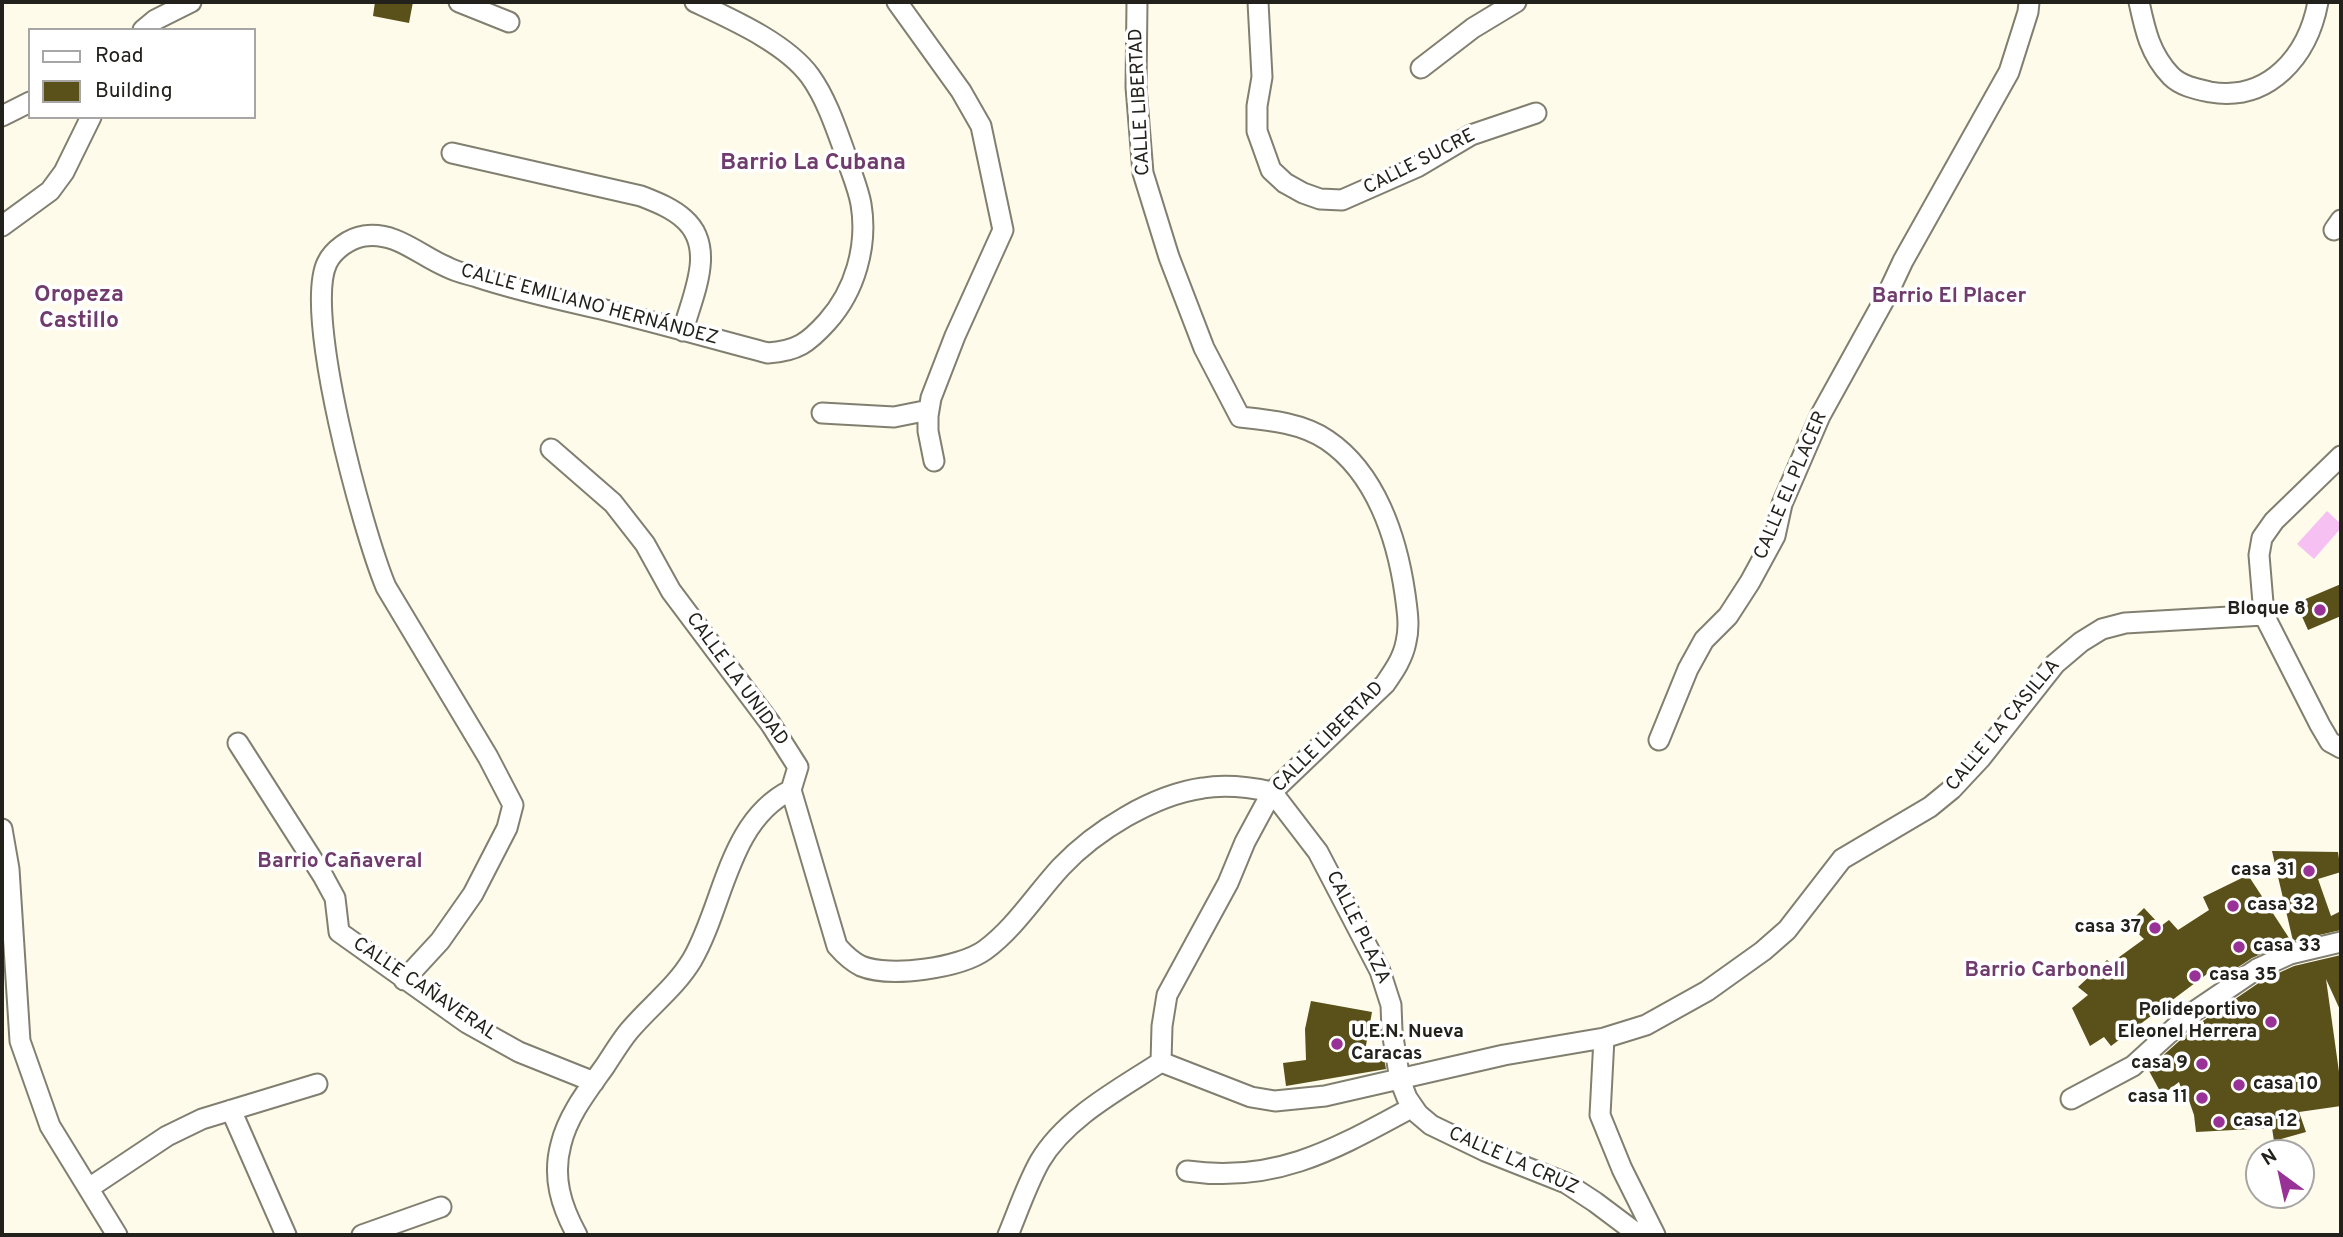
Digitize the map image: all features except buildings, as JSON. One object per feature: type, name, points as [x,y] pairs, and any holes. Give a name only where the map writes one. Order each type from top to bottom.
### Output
[{"type":"street","points":[[146,28],[191,2]]},
{"type":"street","points":[[459,2],[509,22]]},
{"type":"street","name":"CALLE EMILIANO HERNÁNDEZ","points":[[404,980],[440,940],[473,894],[507,828],[513,806],[488,757],[386,587],[378,568],[348,458],[327,360],[321,296],[327,262],[351,240],[365,236],[383,236],[408,245],[447,267],[515,289],[768,353],[784,352],[804,345],[840,308],[858,269],[863,230],[861,202],[840,139],[809,75],[793,57],[767,40],[695,2]]},
{"type":"street","points":[[897,2],[961,91],[981,126],[1003,230],[955,336],[929,410],[928,430],[934,461]]},
{"type":"street","name":"CALLE LIBERTAD","points":[[1137,2],[1136,87],[1143,173],[1169,257],[1204,348],[1240,417],[1265,419],[1300,427],[1326,439],[1357,468],[1383,511],[1401,568],[1408,613],[1407,641],[1399,663],[1385,684],[1272,792],[1245,842],[1228,883],[1167,995],[1162,1026],[1161,1062]]},
{"type":"street","name":"CALLE SUCRE","points":[[1258,2],[1262,77],[1257,106],[1258,131],[1271,170],[1285,183],[1320,199],[1342,200],[1417,167],[1471,135],[1536,113]]},
{"type":"street","points":[[1421,68],[1473,28],[1516,2]]},
{"type":"street","name":"CALLE EL PLACER","points":[[1659,740],[1688,669],[1704,640],[1728,616],[1750,582],[1774,536],[1782,504],[1820,416],[2009,72],[2029,2]]},
{"type":"street","points":[[2139,2],[2150,46],[2173,78],[2192,89],[2219,93],[2242,93],[2269,82],[2286,69],[2303,46],[2318,2]]},
{"type":"street","points":[[2,116],[28,103]]},
{"type":"street","points":[[2,226],[50,191],[64,172],[90,119]]},
{"type":"street","points":[[452,153],[642,195],[686,220],[701,245],[701,261],[683,331]]},
{"type":"street","points":[[822,413],[894,418],[929,410]]},
{"type":"street","name":"CALLE LA UNIDAD","points":[[551,449],[612,503],[645,544],[671,591],[770,723],[798,767],[791,790],[837,946],[846,957],[862,966],[883,971],[962,962],[984,951],[1003,934],[1080,848],[1103,830],[1177,794],[1202,788],[1246,786],[1272,792]]},
{"type":"street","points":[[2341,456],[2274,521],[2262,538],[2259,555],[2264,615],[2320,725],[2330,742],[2341,748]]},
{"type":"street","name":"CALLE LA CASILLA","points":[[1161,1062],[1251,1097],[1275,1101],[1325,1096],[1504,1055],[1604,1038],[1646,1025],[1707,991],[1763,951],[1787,930],[1842,859],[1930,807],[1952,789],[1980,759],[2054,664],[2081,642],[2102,629],[2125,623],[2264,615]]},
{"type":"street","name":"CALLE CAÑAVERAL","points":[[238,743],[335,898],[339,932],[467,1023],[519,1052],[594,1082]]},
{"type":"street","points":[[576,1235],[562,1206],[558,1178],[560,1146],[568,1122],[629,1031],[681,978],[696,952],[749,828],[765,806],[791,790]]},
{"type":"street","name":"CALLE PLAZA","points":[[1272,792],[1318,852],[1380,971],[1391,1004],[1391,1031],[1400,1080]]},
{"type":"street","points":[[2,829],[9,869],[20,1041],[50,1126],[117,1235]]},
{"type":"street","points":[[2071,1099],[2133,1066],[2189,1015],[2257,970],[2290,954],[2341,942]]},
{"type":"street","points":[[1604,1038],[1600,1115],[1617,1158],[1655,1235]]},
{"type":"street","points":[[1008,1235],[1040,1161],[1056,1139],[1082,1116],[1161,1062]]},
{"type":"street","name":"CALLE LA CRUZ","points":[[1400,1080],[1413,1107],[1431,1125],[1485,1151],[1566,1183],[1639,1235]]},
{"type":"street","points":[[89,1188],[167,1136],[202,1119],[317,1084]]},
{"type":"street","points":[[1187,1171],[1229,1175],[1292,1166],[1353,1140],[1413,1107]]},
{"type":"street","points":[[231,1110],[286,1235]]},
{"type":"street","points":[[362,1235],[441,1207]]},
{"type":"shaded area","points":[[2327,511],[2341,524],[2341,528],[2314,559],[2297,544]]},
{"type":"place","name":"Bloque 8","points":[[2320,610]]},
{"type":"place","name":"casa 31","points":[[2309,871]]},
{"type":"place","name":"casa 32","points":[[2233,906]]},
{"type":"place","name":"casa 37","points":[[2155,928]]},
{"type":"place","name":"casa 33","points":[[2239,947]]},
{"type":"place","name":"casa 35","points":[[2195,976]]},
{"type":"place","name":"Polideportivo Eleonel Herrera","points":[[2271,1022]]},
{"type":"place","name":"U.E.N. Nueva Caracas","points":[[1337,1044]]},
{"type":"place","name":"casa 9","points":[[2202,1064]]},
{"type":"place","name":"casa 10","points":[[2239,1085]]},
{"type":"place","name":"casa 11","points":[[2202,1098]]},
{"type":"place","name":"casa 12","points":[[2219,1122]]},
{"type":"district","name":"Barrio La Cubana","points":[[813,164]]},
{"type":"district","name":"Barrio El Placer","points":[[1949,298]]},
{"type":"district","name":"Oropeza Castillo","points":[[79,309]]},
{"type":"district","name":"Barrio Cañaveral","points":[[340,863]]},
{"type":"district","name":"Barrio Carbonell","points":[[2045,972]]}]
